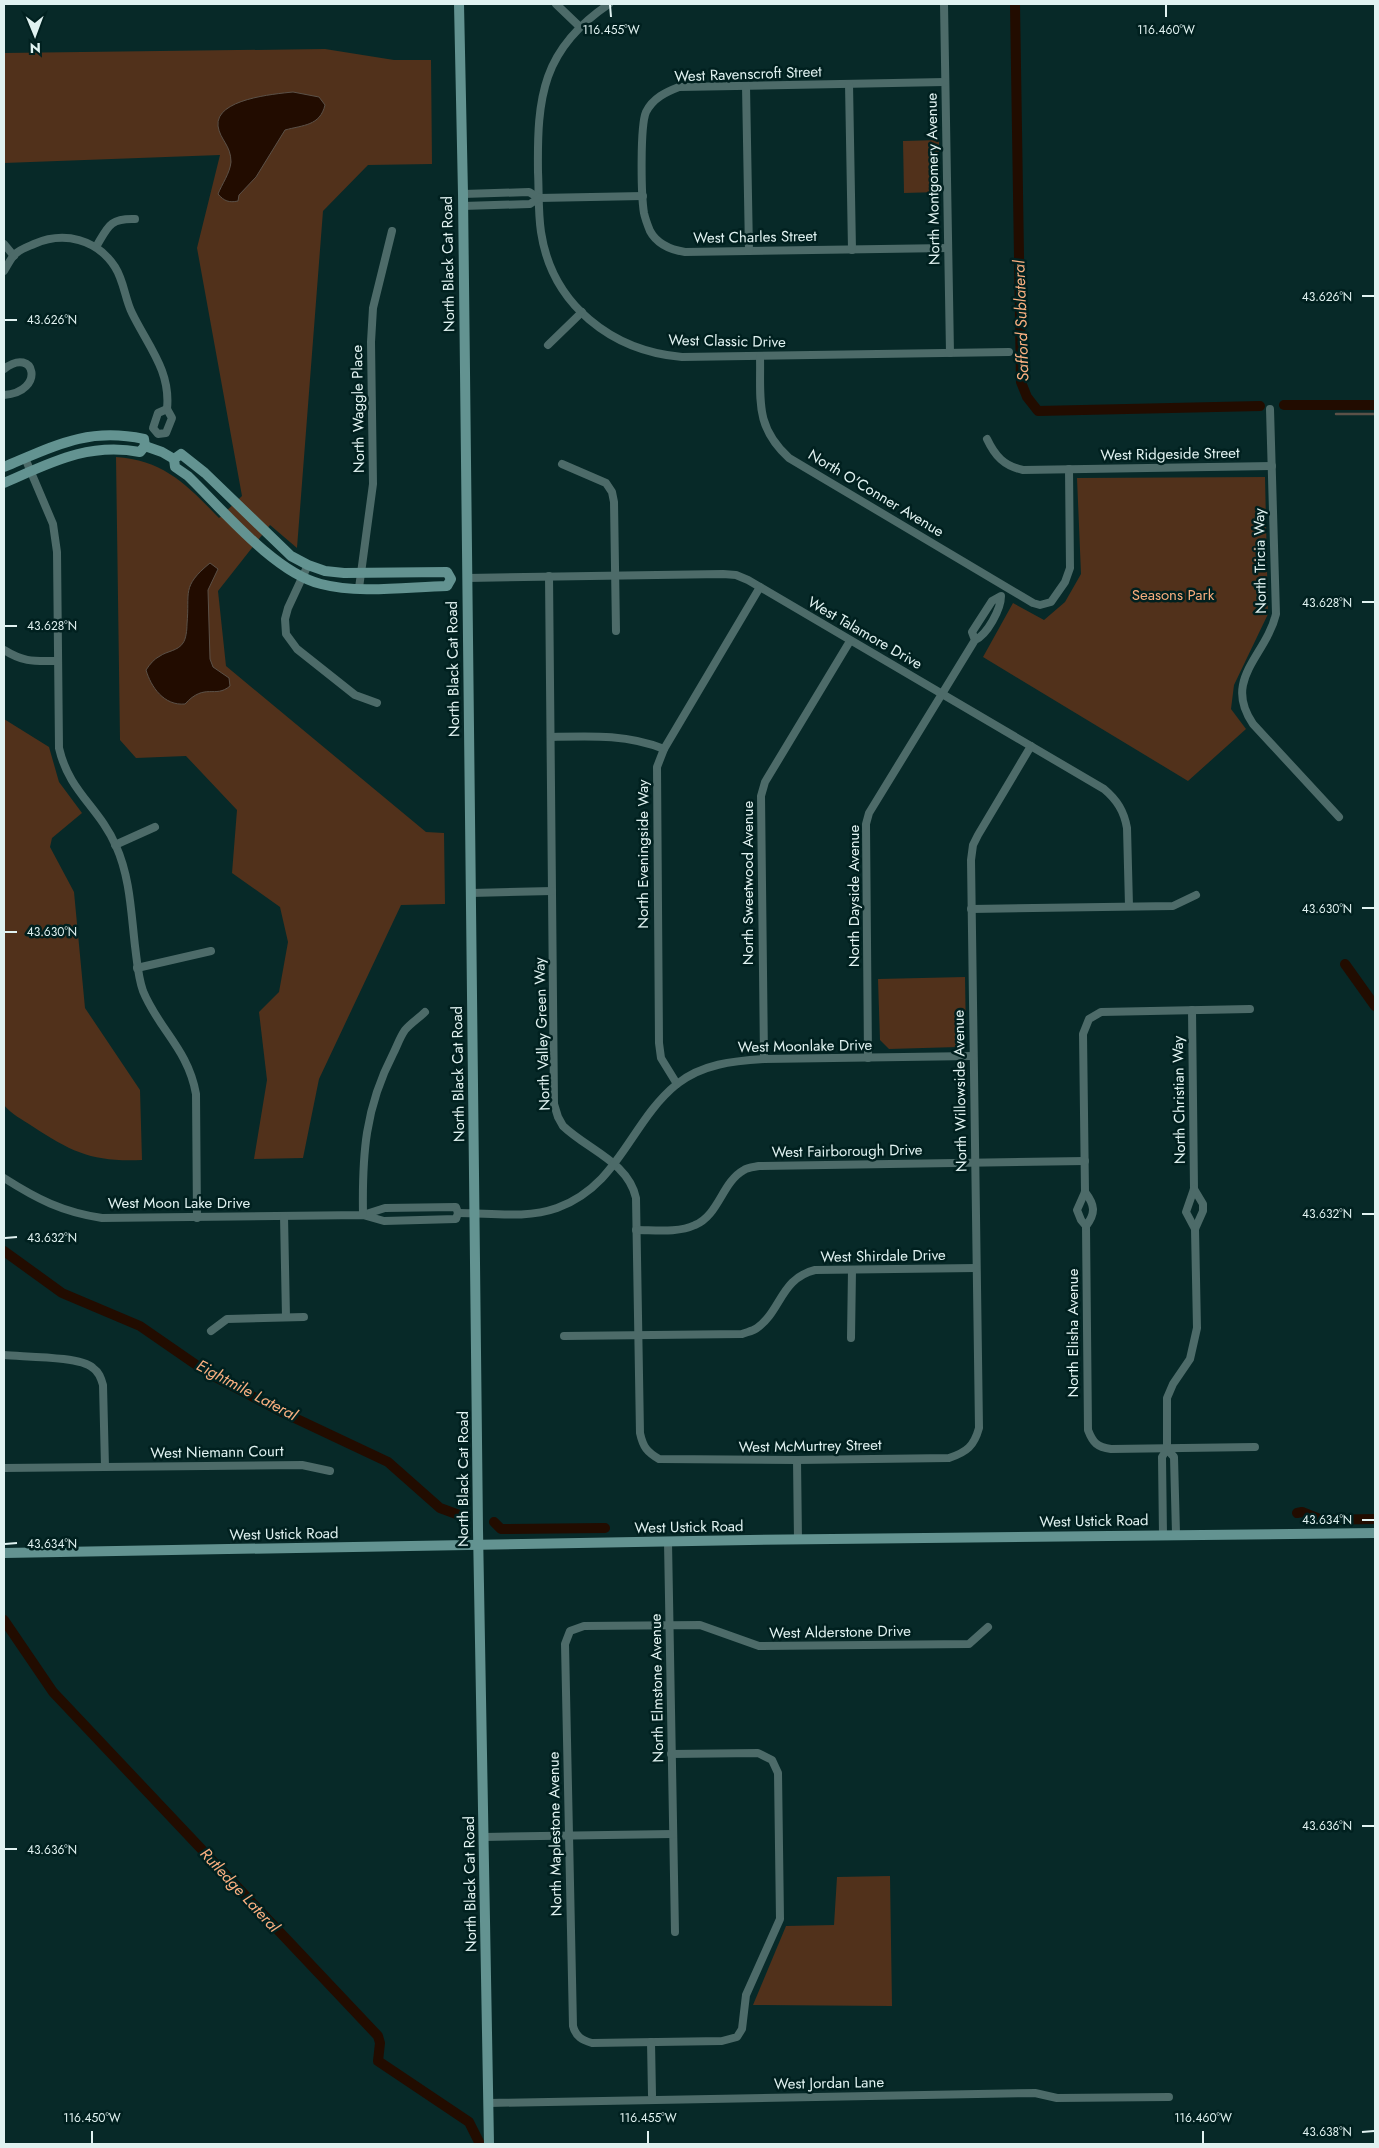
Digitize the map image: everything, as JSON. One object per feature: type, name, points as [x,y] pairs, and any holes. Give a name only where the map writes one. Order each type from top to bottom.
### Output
[{"type":"main road","name":"North Black Cat Road","points":[[458,4],[463,194],[479,1546],[489,2144]]},
{"type":"main road","points":[[4,467],[60,444],[97,435],[114,434],[144,439],[149,447],[174,459]]},
{"type":"main road","points":[[4,483],[73,454],[115,449],[140,452],[149,447]]},
{"type":"main road","points":[[174,459],[181,454],[195,463],[273,540],[291,556],[308,565],[325,571],[361,573],[446,572],[450,579]]},
{"type":"main road","points":[[174,459],[175,467],[188,476],[263,549],[284,566],[302,577],[322,584],[359,588],[447,586],[450,579]]},
{"type":"main road","points":[[450,579],[467,578]]},
{"type":"main road","name":"West Ustick Road","points":[[4,1553],[1176,1534],[1375,1533]]},
{"type":"street","points":[[556,4],[580,27]]},
{"type":"street","name":"West Classic Drive","points":[[610,4],[580,27],[561,52],[548,77],[543,92],[538,128],[541,233],[549,263],[564,290],[582,312],[613,337],[652,353],[682,357],[1009,352]]},
{"type":"street","name":"North Montgomery Avenue","points":[[944,4],[950,353]]},
{"type":"street","name":"West Ravenscroft Street","points":[[643,196],[642,126],[646,112],[654,101],[666,92],[679,87],[945,82]]},
{"type":"street","points":[[850,84],[852,250]]},
{"type":"street","points":[[746,86],[749,251]]},
{"type":"street","points":[[463,194],[529,192],[539,198],[643,196]]},
{"type":"street","name":"West Charles Street","points":[[643,196],[644,214],[651,233],[661,244],[685,252],[948,248]]},
{"type":"street","points":[[463,206],[530,204],[539,198]]},
{"type":"street","points":[[96,247],[108,227],[119,218],[134,219]]},
{"type":"street","name":"North Waggle Place","points":[[359,588],[373,484],[371,342],[373,308],[392,231]]},
{"type":"street","points":[[4,271],[14,256],[23,248],[43,240],[62,237],[81,240],[96,247],[116,268],[132,314],[163,370],[168,401],[167,409],[172,418],[166,433],[158,434],[149,447]]},
{"type":"street","points":[[4,244],[14,256]]},
{"type":"street","points":[[548,345],[582,312]]},
{"type":"street","name":"North O'Conner Avenue","points":[[760,356],[761,408],[765,428],[776,445],[790,458],[1033,603],[1045,604],[1051,602],[1065,582],[1070,568],[1069,469]]},
{"type":"street","points":[[4,369],[16,362],[22,362],[28,364],[31,368],[32,378],[27,387],[14,394],[4,395]]},
{"type":"street","points":[[158,434],[153,428],[158,414],[167,409]]},
{"type":"street","name":"North Tricia Way","points":[[1270,409],[1276,614],[1268,636],[1243,680],[1241,690],[1242,701],[1246,714],[1253,724],[1339,817]]},
{"type":"street","name":"West Ridgeside Street","points":[[987,439],[994,453],[1005,464],[1014,468],[1272,466]]},
{"type":"street","points":[[25,458],[53,524],[55,535],[57,552],[59,748],[62,763],[69,778],[101,820],[115,844],[128,884],[137,968],[142,989],[150,1005],[185,1058],[193,1078],[196,1094],[197,1218]]},
{"type":"street","points":[[562,464],[606,483],[612,492],[614,502],[616,631]]},
{"type":"street","points":[[308,565],[285,619],[284,627],[289,640],[297,649],[355,695],[377,703]]},
{"type":"street","name":"West Talamore Drive","points":[[467,578],[736,575],[760,587],[1104,789],[1120,806],[1127,828],[1128,906]]},
{"type":"street","name":"North Valley Green Way","points":[[549,576],[554,1104],[563,1126],[572,1135],[626,1174],[634,1187],[636,1198],[640,1433],[642,1445],[650,1454]]},
{"type":"street","name":"North Eveningside Way","points":[[677,1084],[661,1058],[658,1029],[657,767],[664,749],[760,587]]},
{"type":"street","name":"North Dayside Avenue","points":[[868,1058],[866,824],[869,813],[941,693],[975,640],[981,638],[1001,606],[1001,596],[1006,587]]},
{"type":"street","name":"North Sweetwood Avenue","points":[[764,1060],[761,796],[766,782],[850,641]]},
{"type":"street","points":[[4,650],[18,658],[32,661],[58,661]]},
{"type":"street","points":[[551,737],[611,736],[655,745],[664,749]]},
{"type":"street","name":"North Willowside Avenue","points":[[970,1449],[979,1428],[971,860],[973,845],[1031,746]]},
{"type":"street","points":[[115,844],[155,827]]},
{"type":"street","points":[[471,893],[552,891]]},
{"type":"street","points":[[971,909],[1173,906],[1196,895]]},
{"type":"street","points":[[137,968],[211,952]]},
{"type":"street","points":[[1192,1010],[1250,1009]]},
{"type":"street","name":"North Elisha Avenue","points":[[1086,1226],[1077,1210],[1085,1192],[1083,1034],[1089,1019],[1101,1012],[1192,1010]]},
{"type":"street","name":"North Christian Way","points":[[1192,1010],[1194,1188],[1186,1212],[1195,1229]]},
{"type":"street","points":[[363,1215],[362,1163],[370,1115],[376,1094],[382,1075],[405,1030],[425,1012]]},
{"type":"street","name":"West Moonlake Drive","points":[[458,1213],[528,1214],[557,1208],[590,1190],[615,1165],[654,1109],[677,1084],[715,1065],[738,1060],[973,1056]]},
{"type":"street","name":"West Fairborough Drive","points":[[636,1230],[680,1229],[696,1225],[709,1214],[731,1183],[744,1170],[759,1166],[1085,1161]]},
{"type":"street","name":"West Moon Lake Drive","points":[[4,1178],[46,1204],[82,1215],[116,1219],[363,1215],[384,1221],[456,1219],[458,1213],[456,1207],[385,1208],[363,1215]]},
{"type":"street","name":"North Christian Way","points":[[1163,1535],[1162,1457],[1167,1449],[1167,1398],[1173,1384],[1190,1359],[1196,1340],[1195,1229],[1203,1211],[1203,1204],[1194,1188]]},
{"type":"street","name":"North Elisha Avenue","points":[[1085,1192],[1093,1203],[1094,1209],[1093,1215],[1086,1226],[1088,1430],[1091,1439],[1100,1447],[1167,1449]]},
{"type":"street","points":[[284,1216],[286,1317]]},
{"type":"street","name":"West Shirdale Drive","points":[[564,1336],[742,1334],[756,1329],[795,1278],[806,1272],[815,1270],[976,1268]]},
{"type":"street","points":[[852,1270],[852,1338]]},
{"type":"street","points":[[211,1331],[227,1319],[304,1317]]},
{"type":"street","points":[[4,1355],[77,1361],[94,1368],[100,1375],[103,1385],[104,1467]]},
{"type":"street","points":[[1167,1449],[1255,1447]]},
{"type":"street","name":"West McMurtrey Street","points":[[650,1454],[659,1459],[670,1460],[949,1458],[970,1449]]},
{"type":"street","name":"North Christian Way","points":[[1167,1449],[1174,1457],[1176,1534]]},
{"type":"street","points":[[797,1460],[798,1540]]},
{"type":"street","name":"West Niemann Court","points":[[4,1468],[302,1465],[330,1471]]},
{"type":"street","name":"North Elmstone Avenue","points":[[668,1542],[675,1932]]},
{"type":"street","name":"West Alderstone Drive","points":[[570,1631],[584,1626],[700,1625],[759,1646],[969,1644],[988,1627]]},
{"type":"street","name":"North Maplestone Avenue","points":[[570,1631],[565,1644],[573,2026],[578,2037],[592,2043],[651,2042]]},
{"type":"street","points":[[652,2095],[651,2042],[722,2041],[733,2039],[742,2030],[746,1995],[780,1918],[778,1773],[772,1760],[758,1753],[672,1754]]},
{"type":"street","points":[[484,1837],[673,1834]]},
{"type":"street","name":"West Jordan Lane","points":[[489,2103],[1035,2093],[1057,2098],[1169,2097]]},
{"type":"green space","points":[[325,49],[394,60],[431,60],[432,164],[368,165],[323,211],[297,548],[270,525],[218,591],[226,666],[426,832],[444,833],[445,904],[401,905],[319,1079],[303,1158],[254,1159],[267,1080],[259,1012],[279,992],[288,942],[280,907],[232,873],[237,810],[186,756],[136,758],[120,740],[116,457],[133,459],[162,469],[197,495],[219,518],[242,496],[197,248],[220,155],[4,163],[4,53]]},
{"type":"green space","points":[[939,140],[939,192],[904,193],[903,141]]},
{"type":"green space","name":"Seasons Park","points":[[1265,477],[1268,614],[1234,685],[1231,709],[1246,729],[1188,781],[983,657],[1013,603],[1044,620],[1065,602],[1081,574],[1077,478]]},
{"type":"green space","points":[[4,719],[49,747],[59,782],[82,813],[52,838],[50,847],[74,892],[85,1008],[140,1090],[142,1160],[110,1159],[84,1154],[46,1135],[21,1119],[4,1105]]},
{"type":"green space","points":[[965,977],[966,1039],[958,1047],[889,1049],[880,1040],[878,979]]},
{"type":"green space","points":[[890,1876],[892,2006],[753,2005],[786,1926],[834,1925],[837,1877]]},
{"type":"shaded area","points":[[293,92],[319,97],[325,105],[323,112],[310,124],[285,130],[256,177],[239,195],[238,201],[229,202],[225,200],[218,194],[228,174],[231,156],[219,131],[220,117],[235,104],[273,94]]},
{"type":"shaded area","points":[[210,563],[218,569],[208,590],[210,659],[213,667],[229,678],[230,686],[225,690],[198,694],[185,704],[178,704],[165,699],[159,694],[151,683],[146,670],[156,659],[178,648],[184,641],[187,632],[188,597],[191,584]]},
{"type":"waterway","name":"Safford Sublateral","points":[[1015,4],[1021,382],[1027,397],[1038,411],[1260,406]]},
{"type":"waterway","name":"Safford Sublateral","points":[[1284,405],[1375,405]]},
{"type":"waterway","points":[[1336,414],[1375,414]]},
{"type":"waterway","points":[[1345,964],[1375,1006]]},
{"type":"waterway","name":"Eightmile Lateral","points":[[4,1251],[62,1293],[140,1326],[208,1373],[282,1412],[388,1462],[440,1508],[462,1516]]},
{"type":"waterway","name":"Eightmile Lateral","points":[[1297,1513],[1302,1512],[1322,1520],[1375,1519]]},
{"type":"waterway","name":"Eightmile Lateral","points":[[494,1522],[501,1529],[605,1528]]},
{"type":"waterway","name":"Rutledge Lateral","points":[[4,1620],[53,1692],[378,2036],[380,2043],[378,2061],[469,2122],[480,2144]]}]
